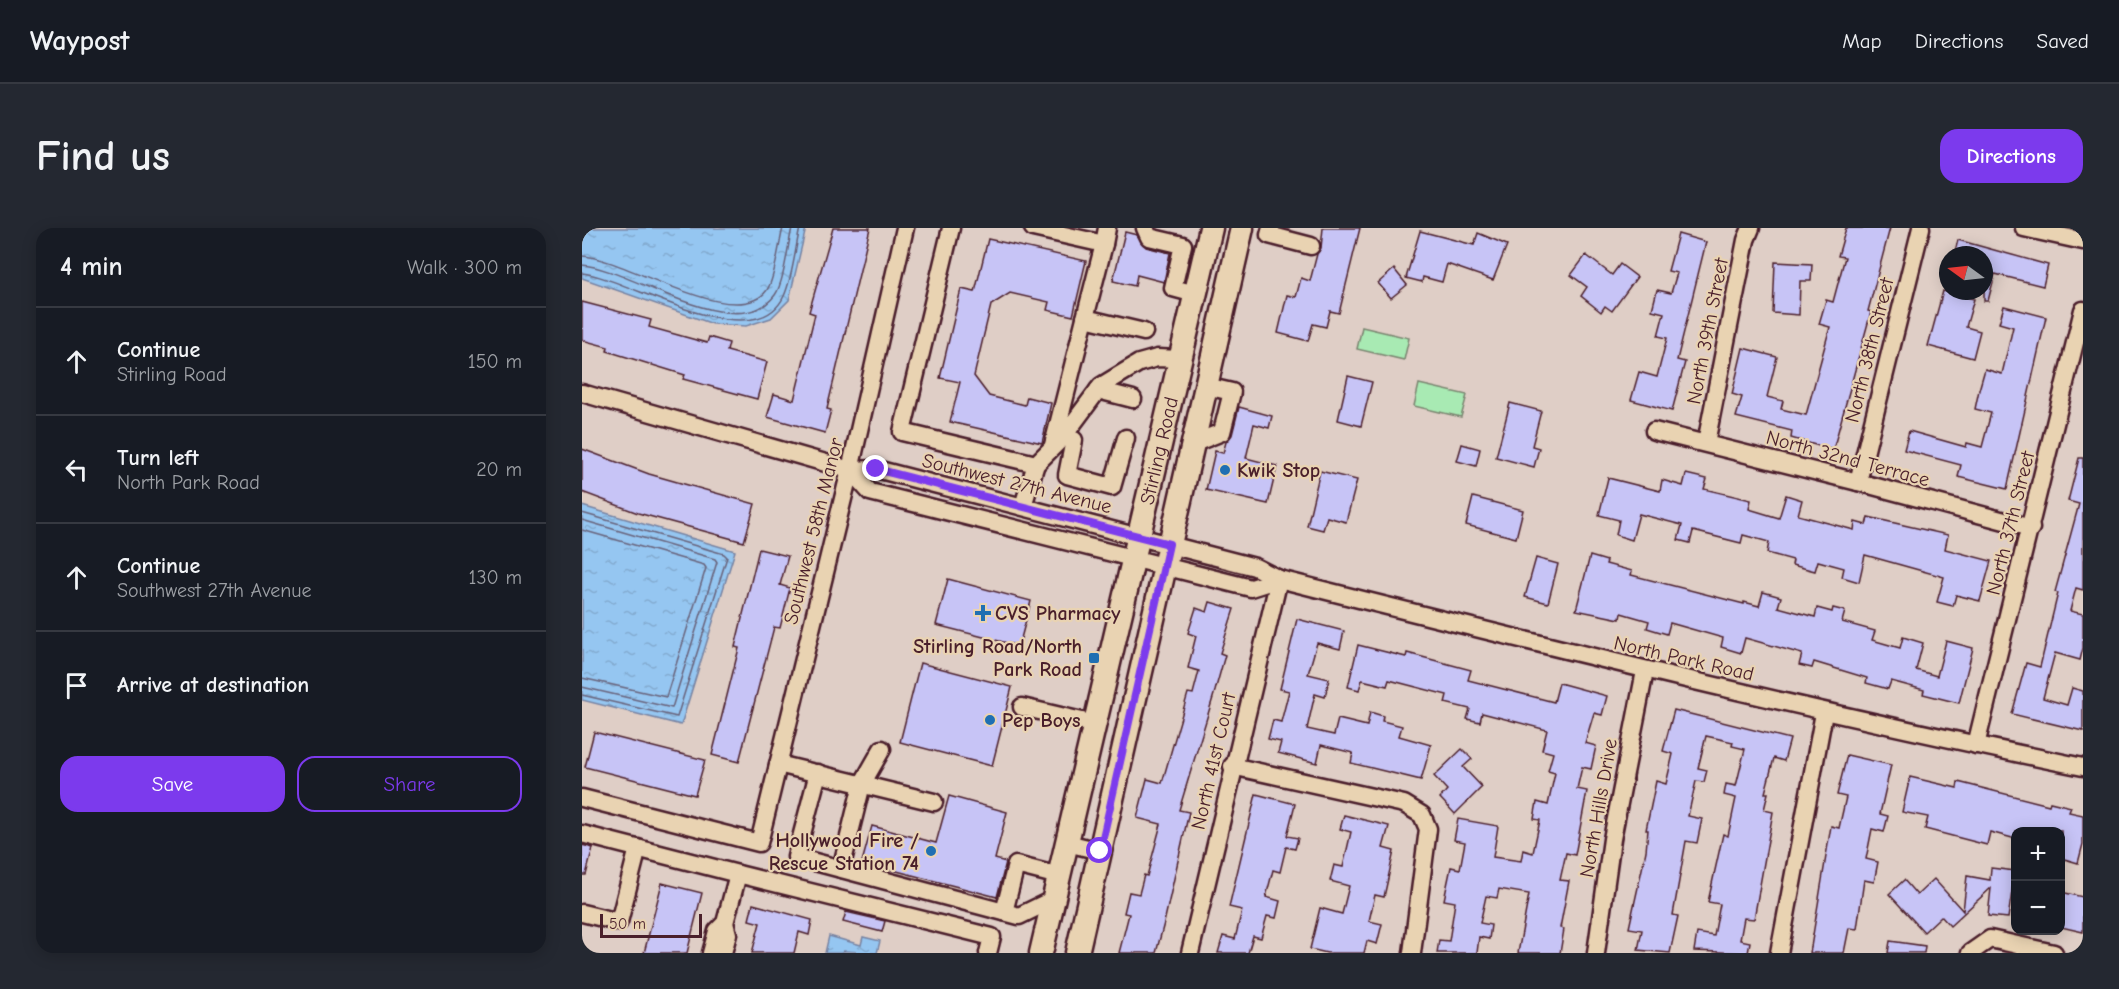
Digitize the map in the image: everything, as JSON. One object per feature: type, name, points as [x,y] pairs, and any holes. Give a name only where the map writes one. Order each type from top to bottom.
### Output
[{"type":"main road","name":"Stirling Road","points":[[1041,953],[1210,228]]},
{"type":"main road","name":"Stirling Road","points":[[1077,953],[1242,228]]},
{"type":"street","name":"Southwest 58th Manor","points":[[582,798],[759,843],[850,470],[905,228]]},
{"type":"street","points":[[951,228],[902,432],[1036,464]]},
{"type":"street","points":[[1034,228],[1106,236],[1085,318],[1058,442]]},
{"type":"street","points":[[1145,228],[1149,237],[1183,245],[1173,288],[1195,294]]},
{"type":"street","points":[[1271,228],[1269,235],[1311,246]]},
{"type":"street","name":"North 39th Street","points":[[1706,443],[1751,228]]},
{"type":"street","name":"North 38th Street","points":[[1858,482],[1921,228]]},
{"type":"street","points":[[2024,228],[2083,241]]},
{"type":"street","name":"North 37th Street","points":[[1976,745],[2083,310]]},
{"type":"street","points":[[1085,318],[1144,332]]},
{"type":"street","points":[[1023,506],[1036,464],[1058,442],[1098,390],[1139,363],[1157,358],[1180,359]]},
{"type":"street","points":[[1192,444],[1222,432],[1232,392],[1206,386]]},
{"type":"street","points":[[1098,390],[1132,399]]},
{"type":"street","name":"Southwest 27th Avenue","points":[[582,393],[850,470],[876,469],[1138,536]]},
{"type":"street","name":"North 32nd Terrace","points":[[1654,431],[2031,528]]},
{"type":"street","points":[[1058,442],[1074,440],[1067,475],[1112,487],[1126,438]]},
{"type":"street","points":[[850,470],[870,492],[1164,567],[1251,588],[1279,579]]},
{"type":"street","points":[[946,511],[951,503],[976,494]]},
{"type":"street","name":"North Park Road","points":[[1138,536],[1255,567],[1279,579],[1645,671],[1824,713],[2083,767]]},
{"type":"street","name":"North 41st Court","points":[[1190,953],[1232,766],[1279,579]]},
{"type":"street","name":"North Hills Drive","points":[[1596,953],[1612,839],[1645,671]]},
{"type":"street","points":[[1022,707],[1095,724]]},
{"type":"street","points":[[1779,953],[1824,713]]},
{"type":"street","points":[[841,869],[862,784],[882,749]]},
{"type":"street","points":[[778,764],[934,802]]},
{"type":"street","points":[[1232,766],[1404,804],[1422,815],[1428,829],[1412,953]]},
{"type":"street","points":[[818,773],[796,857],[1019,915],[1054,899]]},
{"type":"street","points":[[582,834],[992,937],[988,953]]},
{"type":"street","points":[[1067,843],[1100,851]]},
{"type":"street","points":[[582,913],[619,922],[638,848]]},
{"type":"street","points":[[1004,912],[1016,865],[1059,876]]},
{"type":"street","points":[[711,953],[717,931],[725,923],[738,874]]},
{"type":"street","points":[[723,953],[728,933],[725,923]]},
{"type":"street","points":[[1971,952],[1990,939],[2054,953]]},
{"type":"green space","points":[[1362,327],[1409,338],[1404,360],[1357,349]]},
{"type":"green space","points":[[1419,384],[1467,395],[1461,417],[1414,406]]},
{"type":"water","points":[[582,228],[806,228],[789,300],[771,318],[746,326],[713,324],[582,278]]},
{"type":"water","points":[[582,506],[735,551],[681,725],[582,700]]},
{"type":"water","points":[[829,936],[861,945],[863,937],[880,941],[877,953],[843,951],[842,953],[825,953]]},
{"type":"building","points":[[833,228],[870,228],[827,409],[831,410],[825,433],[767,417],[774,394],[794,400],[815,314],[809,312]]},
{"type":"building","points":[[1323,228],[1360,228],[1339,313],[1330,311],[1326,327],[1313,324],[1308,341],[1278,333],[1287,295],[1296,297],[1301,278],[1310,281],[1317,254],[1321,248]]},
{"type":"building","points":[[1846,228],[1890,228],[1868,311],[1871,312],[1833,450],[1791,438],[1792,431],[1736,417],[1742,397],[1732,394],[1743,348],[1777,357],[1767,397],[1783,401],[1781,409],[1806,415],[1830,327],[1819,324],[1826,300],[1833,302],[1845,257],[1838,256]]},
{"type":"building","points":[[1420,231],[1474,245],[1478,233],[1507,245],[1493,280],[1447,264],[1442,282],[1423,277],[1422,282],[1406,278]]},
{"type":"building","points":[[1125,232],[1137,235],[1146,247],[1170,253],[1164,282],[1137,275],[1135,286],[1113,281]]},
{"type":"building","points":[[1678,234],[1706,242],[1677,360],[1685,362],[1672,411],[1631,400],[1639,372],[1657,377],[1667,338],[1658,336],[1664,313],[1652,310],[1657,290],[1671,293],[1677,273],[1668,271]]},
{"type":"building","points":[[988,239],[1086,261],[1073,316],[1047,310],[1049,302],[1010,293],[991,305],[974,376],[989,396],[1025,405],[1027,397],[1051,403],[1042,443],[950,422],[960,382],[940,378],[961,289],[975,292]]},
{"type":"building","points":[[1958,240],[1980,246],[1956,246]]},
{"type":"building","points":[[1993,250],[2048,265],[2043,286],[1995,274],[1993,282]]},
{"type":"building","points":[[1586,255],[1612,275],[1620,264],[1637,277],[1612,311],[1605,306],[1601,312],[1581,296],[1587,287],[1571,275]]},
{"type":"building","points":[[1775,262],[1812,264],[1811,281],[1800,281],[1799,315],[1773,313]]},
{"type":"building","points":[[1394,269],[1407,285],[1391,298],[1378,283]]},
{"type":"building","points":[[1941,300],[1974,300],[1966,327],[1980,331],[1973,358],[1928,346]]},
{"type":"building","points":[[582,302],[651,320],[649,327],[707,343],[709,337],[729,343],[727,351],[767,362],[757,399],[683,379],[685,375],[607,351],[608,347],[582,340]]},
{"type":"building","points":[[2004,306],[2046,317],[2007,489],[1958,477],[1961,465],[1904,450],[1909,431],[1966,447],[1967,443],[1982,447],[1991,413],[1975,409],[1985,369],[2002,374],[2013,327],[1999,323]]},
{"type":"building","points":[[1348,376],[1372,382],[1361,426],[1338,420]]},
{"type":"building","points":[[1510,403],[1541,411],[1532,446],[1539,448],[1534,467],[1496,457]]},
{"type":"building","points":[[1239,407],[1272,416],[1269,428],[1254,424],[1246,458],[1277,466],[1268,504],[1206,490],[1215,451],[1223,453],[1226,442],[1232,435]]},
{"type":"building","points":[[1462,444],[1480,449],[1476,466],[1457,461]]},
{"type":"building","points":[[582,449],[649,474],[755,504],[744,542],[638,513],[582,492]]},
{"type":"building","points":[[2079,458],[2083,458],[2083,590],[2076,588],[2070,611],[2083,614],[2083,648],[2080,660],[2055,653],[2043,698],[2067,705],[2072,688],[2083,691],[2083,731],[2012,714],[2026,663],[2040,667],[2058,593],[2055,592],[2079,504],[2068,501]]},
{"type":"building","points":[[1320,471],[1357,480],[1346,522],[1327,517],[1323,530],[1307,526]]},
{"type":"building","points":[[1686,474],[1707,479],[1704,489],[1751,500],[1749,509],[1779,518],[1786,495],[1802,500],[1798,515],[1854,530],[1855,522],[1866,525],[1868,517],[1948,535],[1945,549],[1991,561],[1980,601],[1956,595],[1953,606],[1937,602],[1944,577],[1865,555],[1859,582],[1842,577],[1844,568],[1818,561],[1815,571],[1792,565],[1793,560],[1767,553],[1769,542],[1743,535],[1741,543],[1693,531],[1690,543],[1678,540],[1682,525],[1639,514],[1632,540],[1616,535],[1619,520],[1599,515],[1608,478],[1660,491],[1662,480],[1683,486]]},
{"type":"building","points":[[1473,497],[1523,510],[1516,538],[1466,525]]},
{"type":"building","points":[[759,549],[788,556],[780,585],[790,588],[780,628],[774,627],[739,762],[712,755],[739,648],[735,647]]},
{"type":"building","points":[[1590,556],[1607,561],[1606,564],[1632,571],[1631,575],[1744,604],[1744,602],[1759,606],[1763,592],[1781,597],[1778,607],[1815,617],[1817,608],[1832,612],[1833,608],[1845,611],[1842,622],[1875,631],[1872,640],[1900,648],[1903,637],[1923,643],[1916,670],[1937,676],[1946,641],[1973,648],[1959,703],[1923,694],[1924,690],[1891,681],[1888,689],[1866,683],[1867,678],[1814,662],[1812,668],[1799,665],[1802,654],[1745,638],[1741,653],[1721,647],[1723,638],[1670,623],[1667,634],[1647,628],[1649,621],[1621,613],[1620,619],[1576,610]]},
{"type":"building","points":[[1536,558],[1558,564],[1548,603],[1525,597]]},
{"type":"building","name":"CVS Pharmacy","points":[[948,579],[1031,601],[1019,646],[936,625]]},
{"type":"building","points":[[1210,602],[1234,609],[1220,653],[1225,655],[1179,810],[1189,812],[1164,923],[1156,953],[1119,953],[1129,914],[1124,913],[1129,892],[1139,894],[1144,875],[1147,876],[1161,824],[1137,818],[1147,779],[1162,783],[1188,693],[1193,694],[1199,671],[1188,668],[1196,636],[1188,633],[1196,608],[1207,612]]},
{"type":"building","points":[[1297,619],[1344,631],[1340,649],[1317,643],[1308,674],[1329,679],[1325,697],[1315,694],[1307,729],[1334,735],[1338,719],[1367,726],[1370,712],[1383,716],[1382,721],[1402,726],[1399,736],[1431,745],[1421,780],[1351,763],[1353,753],[1321,745],[1317,763],[1278,753],[1281,742],[1268,739],[1273,720],[1281,722],[1289,691],[1280,689]]},
{"type":"building","points":[[1358,645],[1406,657],[1407,653],[1471,670],[1468,680],[1554,702],[1559,683],[1607,696],[1602,715],[1594,713],[1585,743],[1596,746],[1591,769],[1582,767],[1577,789],[1587,791],[1575,855],[1566,853],[1560,880],[1569,881],[1560,928],[1564,929],[1560,953],[1518,953],[1529,894],[1499,889],[1497,898],[1486,896],[1480,923],[1491,925],[1489,939],[1479,937],[1477,953],[1437,953],[1439,940],[1449,941],[1455,902],[1444,900],[1451,867],[1460,869],[1465,842],[1454,840],[1458,819],[1498,826],[1493,857],[1521,861],[1523,850],[1533,853],[1540,820],[1534,819],[1537,802],[1548,805],[1555,773],[1548,771],[1553,753],[1542,750],[1547,730],[1482,713],[1480,722],[1467,719],[1470,709],[1445,703],[1447,695],[1389,680],[1387,686],[1362,680],[1359,690],[1348,687]]},
{"type":"building","points":[[920,663],[1012,687],[992,766],[900,742]]},
{"type":"building","points":[[1674,710],[1790,739],[1784,761],[1774,758],[1765,793],[1768,793],[1764,810],[1773,812],[1754,919],[1744,918],[1740,940],[1750,942],[1748,953],[1694,951],[1697,933],[1714,936],[1720,904],[1708,902],[1723,834],[1728,836],[1736,798],[1724,795],[1726,784],[1736,786],[1745,749],[1732,746],[1733,742],[1706,736],[1698,768],[1707,770],[1704,782],[1696,781],[1688,816],[1702,819],[1697,843],[1686,841],[1673,915],[1678,916],[1670,953],[1638,950],[1642,930],[1629,928],[1646,851],[1648,830],[1646,830],[1656,781],[1666,784],[1673,754],[1663,751]]},
{"type":"building","points":[[594,732],[705,760],[695,795],[585,767]]},
{"type":"building","points":[[1462,749],[1472,759],[1463,767],[1482,787],[1455,814],[1440,798],[1447,790],[1434,776]]},
{"type":"building","points":[[1847,755],[1891,765],[1880,814],[1888,816],[1884,832],[1872,829],[1866,859],[1878,862],[1874,882],[1864,880],[1857,929],[1849,928],[1844,953],[1810,953],[1831,826],[1839,828],[1846,797],[1837,795]]},
{"type":"building","points":[[1910,777],[1957,788],[1958,782],[2049,805],[2050,802],[2071,807],[2069,812],[2083,815],[2083,844],[2078,863],[2065,859],[2065,827],[2011,827],[2011,838],[1990,832],[1987,845],[1925,829],[1928,817],[1902,812]]},
{"type":"building","points":[[1256,794],[1295,804],[1287,836],[1298,838],[1295,849],[1286,847],[1280,872],[1273,870],[1266,897],[1280,901],[1276,918],[1267,916],[1261,938],[1253,936],[1248,953],[1218,953],[1223,936],[1235,939],[1242,910],[1229,907]]},
{"type":"building","name":"Hollywood Fire / Rescue Station 74","points":[[949,796],[1007,812],[995,859],[1006,862],[997,897],[862,862],[872,826],[936,843]]},
{"type":"building","points":[[1344,815],[1389,826],[1383,848],[1394,851],[1384,897],[1375,895],[1369,921],[1382,924],[1377,944],[1367,941],[1364,953],[1327,953],[1310,949],[1320,908],[1342,914],[1349,886],[1330,881],[1334,865],[1343,867],[1351,832],[1340,829]]},
{"type":"building","points":[[582,845],[593,848],[586,875],[582,875]]},
{"type":"building","points":[[1991,868],[2011,870],[2008,918],[1988,916],[1991,888],[1950,926],[1941,916],[1924,932],[1889,894],[1904,880],[1917,895],[1934,879],[1963,911],[1967,876],[1990,880]]},
{"type":"building","points":[[662,883],[702,893],[687,953],[644,953]]},
{"type":"building","points":[[2065,893],[2083,897],[2083,932],[2065,928]]},
{"type":"building","points":[[753,904],[812,920],[809,935],[799,932],[794,953],[752,953],[760,923],[749,920]]},
{"type":"building","points":[[846,912],[885,921],[882,932],[843,922]]},
{"type":"building","points":[[1890,941],[1925,946],[1924,953],[1888,953]]},
{"type":"place","name":"Kwik Stop","points":[[1225,470]]},
{"type":"place","name":"CVS Pharmacy","points":[[983,613]]},
{"type":"place","name":"Stirling Road/North Park Road","points":[[1094,658]]},
{"type":"place","name":"Pep Boys","points":[[990,720]]},
{"type":"place","name":"Hollywood Fire / Rescue Station 74","points":[[931,851]]},
{"type":"route","points":[[876,469],[1169,544],[1100,851]]}]
